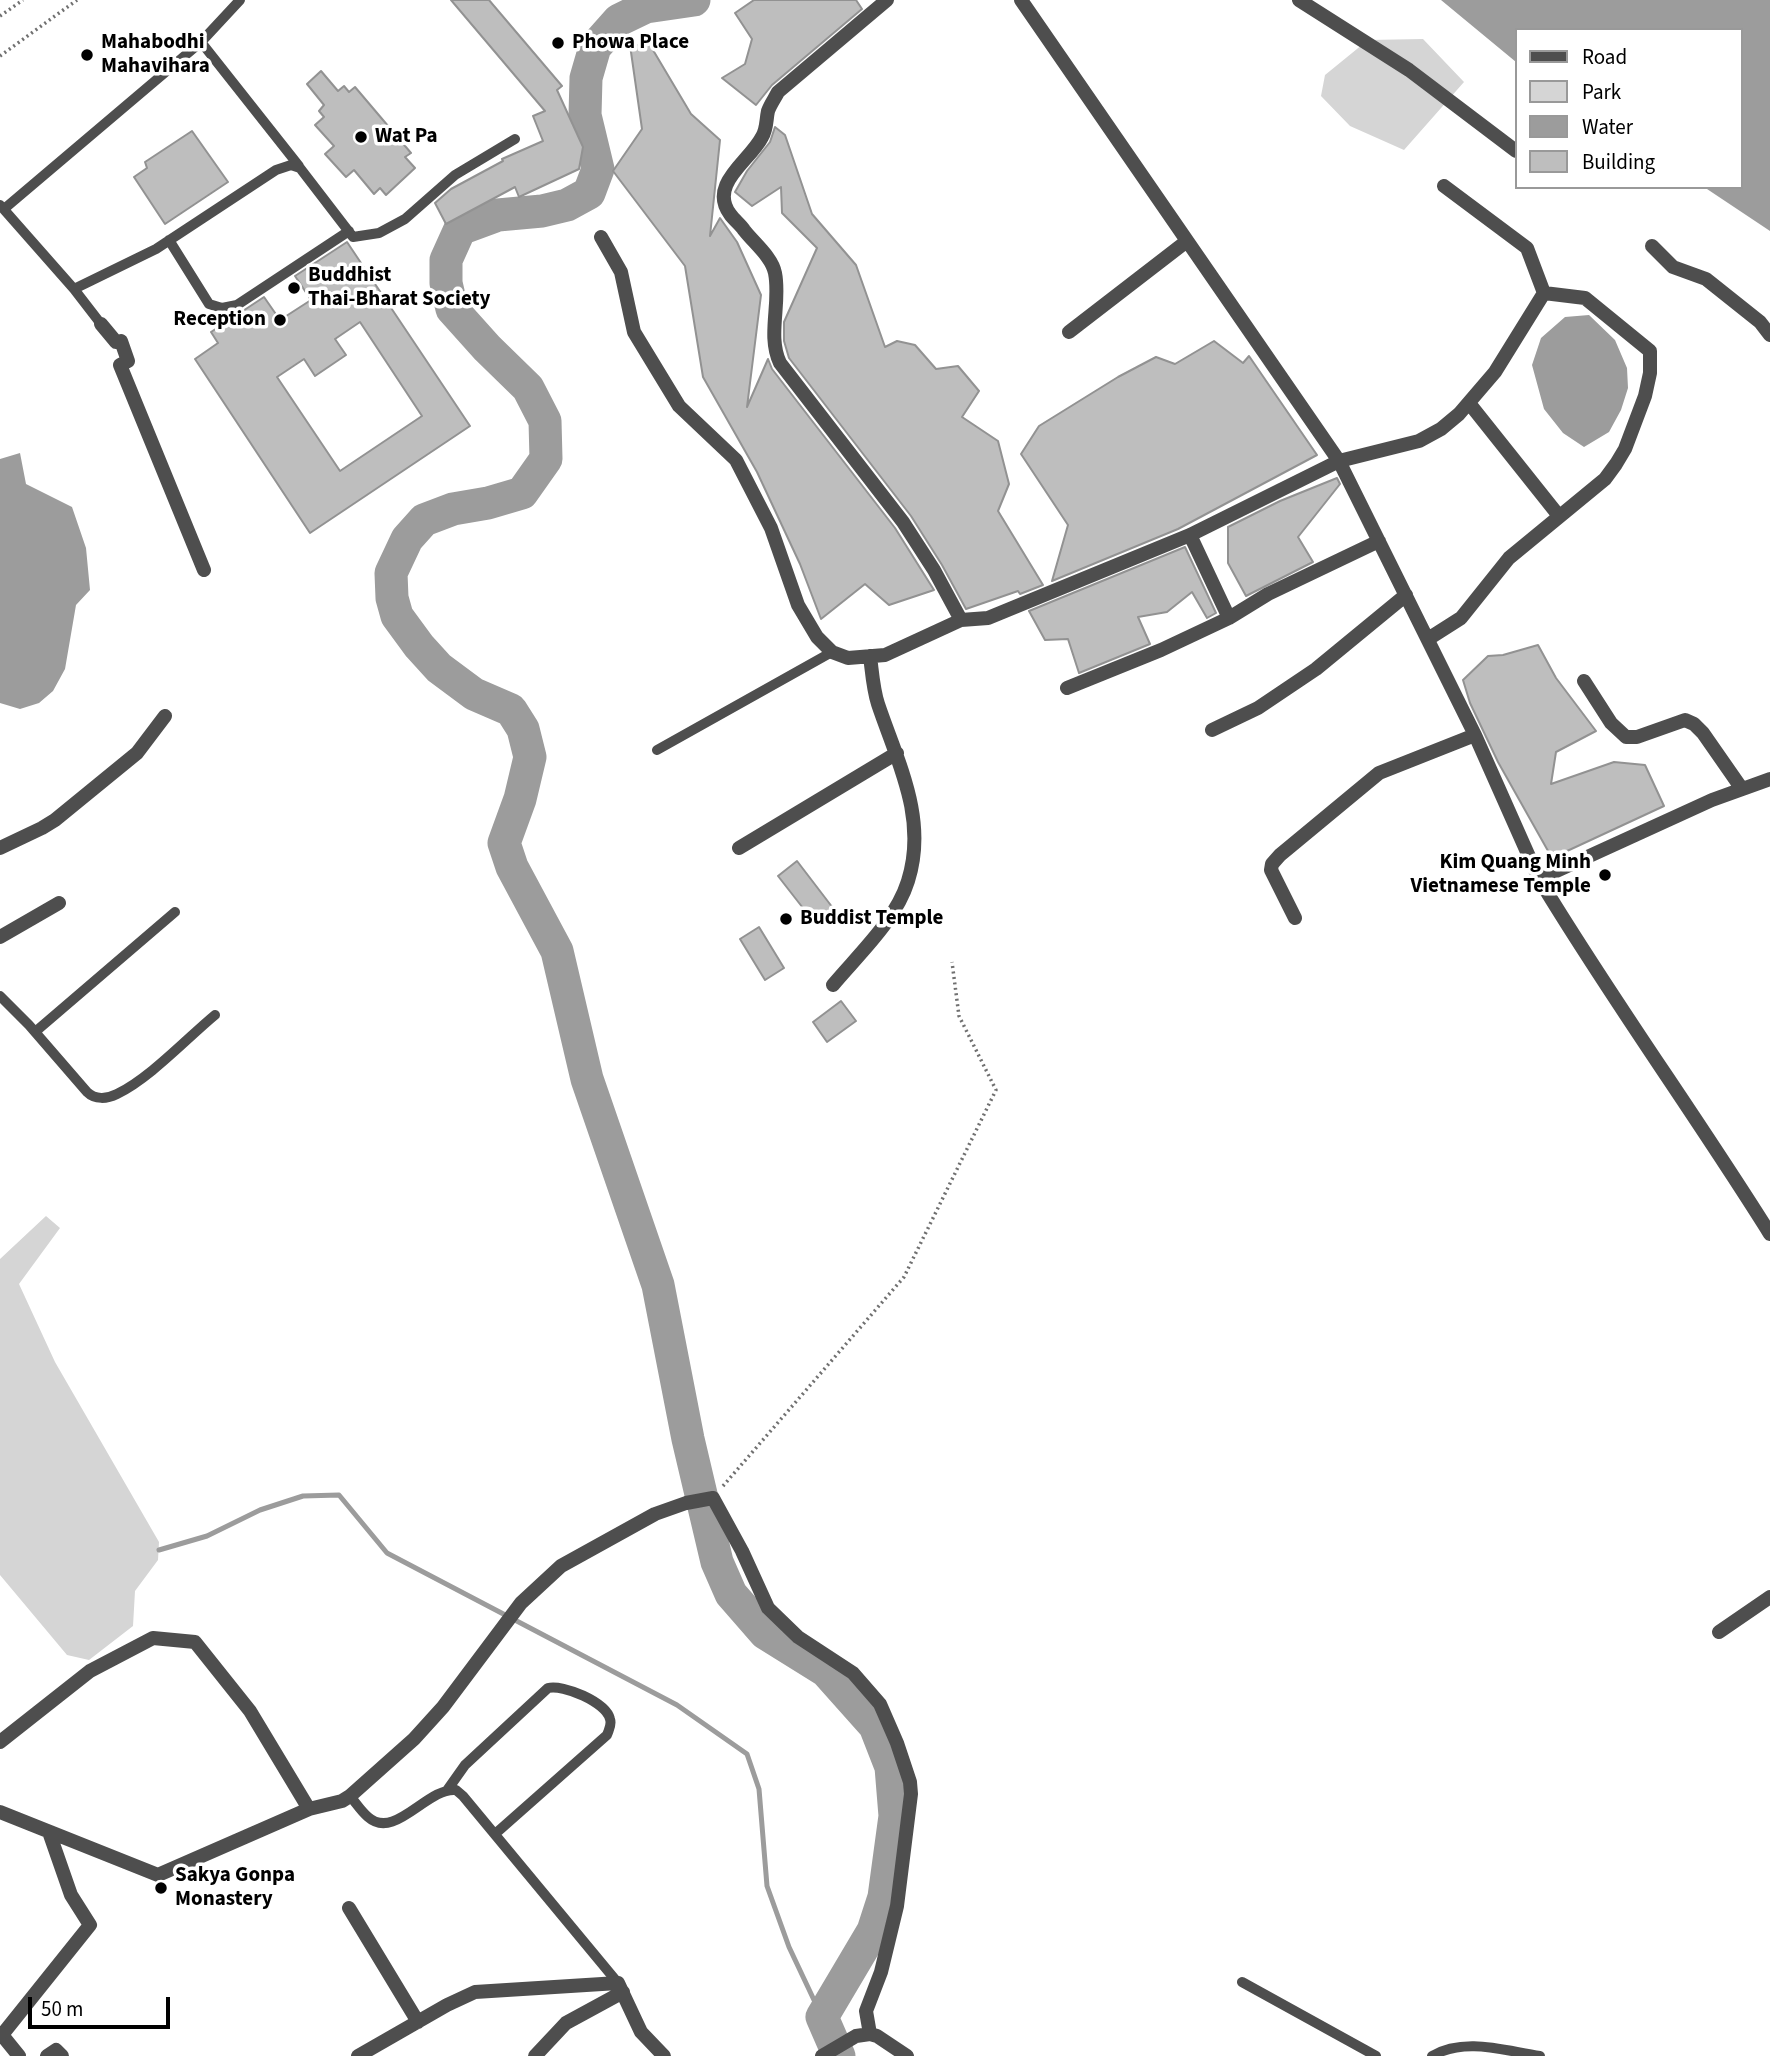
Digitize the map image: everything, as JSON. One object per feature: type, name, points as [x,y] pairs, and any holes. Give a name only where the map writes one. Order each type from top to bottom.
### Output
[{"type":"street","points":[[887,0],[869,6],[778,92],[768,110],[764,134],[754,151],[732,173],[724,189],[724,199],[729,213],[764,253],[775,272],[774,351],[780,363],[903,522],[934,570],[961,620]]},
{"type":"street","points":[[1021,0],[1339,461],[1475,735],[1539,879],[1770,1234]]},
{"type":"street","points":[[1299,0],[1331,18],[1409,71],[1514,150]]},
{"type":"street","points":[[1444,186],[1527,248],[1544,293]]},
{"type":"street","points":[[601,237],[621,272],[634,332],[679,406],[736,460],[771,528],[798,606],[817,637],[832,652],[848,657],[886,655],[961,620],[988,618],[1190,535],[1339,461],[1419,441],[1441,429],[1469,403],[1495,372],[1544,293]]},
{"type":"street","points":[[1069,332],[1187,241]]},
{"type":"street","points":[[1652,246],[1673,267],[1706,279],[1760,322],[1770,335]]},
{"type":"street","points":[[1428,639],[1461,618],[1509,558],[1605,479],[1625,449],[1646,396],[1650,351],[1585,298],[1544,293]]},
{"type":"street","points":[[101,324],[116,342],[121,341],[128,361],[120,365],[204,570]]},
{"type":"street","points":[[1469,403],[1559,516]]},
{"type":"street","points":[[1190,535],[1229,618]]},
{"type":"street","points":[[1067,688],[1161,650],[1229,618],[1277,589],[1379,541]]},
{"type":"street","points":[[1212,730],[1258,708],[1316,669],[1406,595]]},
{"type":"street","points":[[833,985],[890,917],[908,882],[914,855],[909,788],[877,701],[870,656]]},
{"type":"street","points":[[1584,681],[1611,723],[1626,737],[1637,737],[1685,720],[1694,723],[1742,789]]},
{"type":"street","points":[[0,848],[54,820],[137,753],[164,716]]},
{"type":"street","points":[[1295,918],[1271,870],[1272,864],[1280,855],[1379,774],[1475,735]]},
{"type":"street","points":[[739,848],[897,753]]},
{"type":"street","points":[[1539,879],[1712,800],[1770,779]]},
{"type":"street","points":[[0,937],[59,903]]},
{"type":"street","points":[[0,1812],[158,1875],[309,1809],[342,1801],[421,1731],[443,1707],[521,1604],[554,1572],[569,1560],[655,1514],[686,1503],[713,1498],[768,1608],[798,1637],[853,1673],[880,1704],[910,1782],[897,1906],[887,1951],[866,2011],[870,2034]]},
{"type":"street","points":[[1718,1632],[1770,1597]]},
{"type":"street","points":[[0,1742],[90,1671],[153,1638],[195,1642],[250,1711],[309,1809]]},
{"type":"street","points":[[19,2056],[2,2035],[90,1925],[71,1895],[49,1832]]},
{"type":"street","points":[[349,1908],[418,2022]]},
{"type":"street","points":[[358,2056],[475,1992],[620,1987]]},
{"type":"street","points":[[536,2056],[566,2023],[620,1987]]},
{"type":"street","points":[[620,1987],[641,2032],[664,2056]]},
{"type":"street","points":[[822,2056],[856,2036],[870,2034],[907,2056]]},
{"type":"street","points":[[47,2056],[56,2050],[62,2056]]},
{"type":"lane","points":[[101,324],[2,207],[201,42],[240,0]]},
{"type":"lane","points":[[201,42],[353,237],[379,233],[405,219],[455,175],[515,139]]},
{"type":"lane","points":[[74,289],[156,249],[276,170],[291,165],[300,168]]},
{"type":"lane","points":[[169,240],[209,304],[222,308],[237,306],[349,231]]},
{"type":"lane","points":[[657,750],[832,652]]},
{"type":"lane","points":[[35,1032],[176,912]]},
{"type":"lane","points":[[0,996],[87,1092],[92,1096],[107,1098],[139,1080],[215,1015]]},
{"type":"lane","points":[[350,1796],[368,1818],[378,1823],[390,1823],[448,1789],[465,1765],[548,1688],[563,1688],[603,1707],[610,1716],[611,1725],[607,1735],[495,1834]]},
{"type":"lane","points":[[448,1789],[456,1790],[463,1796],[620,1987]]},
{"type":"lane","points":[[1242,1982],[1376,2056]]},
{"type":"lane","points":[[1432,2056],[1455,2046],[1540,2056]]},
{"type":"path","points":[[0,16],[23,0]]},
{"type":"path","points":[[0,56],[77,0]]},
{"type":"path","points":[[713,1498],[904,1277],[996,1090],[959,1017],[952,962]]},
{"type":"green space","points":[[1423,39],[1464,82],[1404,150],[1350,126],[1321,96],[1325,75],[1368,40]]},
{"type":"green space","points":[[46,1216],[60,1228],[19,1284],[55,1362],[159,1542],[158,1560],[135,1591],[133,1626],[89,1660],[67,1655],[0,1575],[0,1259]]},
{"type":"water","points":[[1441,0],[1770,0],[1770,231],[1707,189],[1742,189],[1742,28],[1514,28],[1514,60]]},
{"type":"water","points":[[1589,315],[1615,340],[1627,368],[1628,388],[1621,410],[1609,432],[1584,447],[1563,433],[1544,409],[1532,365],[1541,338],[1565,317]]},
{"type":"water","points":[[20,453],[26,484],[72,507],[86,548],[90,590],[76,605],[65,669],[53,691],[39,703],[20,709],[0,703],[0,459]]},
{"type":"building","points":[[451,0],[489,0],[562,86],[557,90],[583,147],[579,169],[519,197],[515,187],[446,224],[435,203],[451,189],[503,161],[502,159],[543,141],[533,116],[545,111]]},
{"type":"building","points":[[754,0],[856,0],[862,9],[772,85],[756,105],[722,78],[745,64],[752,39],[735,13]]},
{"type":"building","points":[[630,45],[650,45],[691,114],[720,140],[710,236],[720,218],[737,242],[761,295],[747,407],[768,359],[772,369],[895,528],[934,590],[889,605],[865,584],[821,619],[800,564],[757,472],[703,377],[685,266],[613,171],[642,129]]},
{"type":"building","name":"Wat Pa","points":[[321,71],[338,91],[344,86],[349,92],[355,87],[411,153],[405,157],[415,168],[386,195],[380,188],[374,194],[354,170],[346,177],[325,154],[334,146],[315,125],[324,117],[319,111],[324,105],[307,84]]},
{"type":"building","points":[[775,127],[785,135],[812,214],[856,265],[885,347],[897,341],[915,345],[936,369],[958,366],[979,391],[962,417],[998,441],[1009,484],[998,511],[1043,585],[966,609],[911,516],[789,358],[784,341],[784,322],[817,248],[782,213],[781,187],[752,206],[735,192],[747,171],[770,142]]},
{"type":"building","points":[[192,131],[228,182],[165,224],[134,177],[147,168],[145,162]]},
{"type":"building","points":[[347,242],[470,426],[310,533],[195,359],[218,343],[211,332],[264,297],[280,320],[311,300],[295,276]],"holes":[[[360,322],[422,416],[340,471],[277,377],[304,359],[315,376],[346,355],[335,339]]]},
{"type":"building","points":[[1214,341],[1243,363],[1249,356],[1317,455],[1178,529],[1052,581],[1068,525],[1021,454],[1039,426],[1156,357],[1175,364]]},
{"type":"building","points":[[1337,478],[1340,484],[1298,537],[1313,562],[1246,596],[1228,563],[1228,527],[1280,501]]},
{"type":"building","points":[[1185,547],[1216,613],[1207,618],[1192,592],[1167,612],[1138,617],[1150,644],[1079,673],[1068,639],[1045,640],[1029,611]]},
{"type":"building","points":[[1538,645],[1556,678],[1596,731],[1556,752],[1551,784],[1614,762],[1645,765],[1664,806],[1552,858],[1498,762],[1470,703],[1463,680],[1488,656],[1503,655]]},
{"type":"building","points":[[797,861],[836,912],[817,926],[778,876]]},
{"type":"building","points":[[759,927],[784,968],[765,980],[740,939]]},
{"type":"building","points":[[841,1001],[856,1021],[827,1042],[813,1022]]},
{"type":"waterway","points":[[694,0],[646,7],[619,20],[595,47],[586,78],[585,115],[598,169],[589,193],[567,205],[542,211],[498,215],[460,229],[446,260],[446,283],[452,309],[528,388],[545,421],[546,459],[522,493],[453,509],[424,520],[407,539],[391,573],[392,598],[397,616],[439,668],[474,694],[511,710],[523,729],[530,757],[520,799],[504,843],[512,867],[557,951],[587,1079],[658,1285],[688,1439],[717,1562],[731,1594],[765,1633],[826,1671],[875,1726],[891,1767],[895,1816],[884,1897],[873,1931],[822,2017],[839,2056]]},
{"type":"waterway","points":[[159,1550],[207,1536],[260,1510],[303,1496],[339,1495],[387,1553],[677,1705],[747,1754],[759,1789],[767,1886],[789,1947],[822,2017]]},
{"type":"place","name":"Phowa Place","points":[[558,43]]},
{"type":"place","name":"Mahabodhi Mahavihara","points":[[87,55]]},
{"type":"place","name":"Wat Pa","points":[[361,137]]},
{"type":"place","name":"Buddhist Thai-Bharat Society","points":[[294,288]]},
{"type":"place","name":"Reception","points":[[280,320]]},
{"type":"place","name":"Kim Quang Minh Vietnamese Temple","points":[[1605,875]]},
{"type":"place","name":"Buddist Temple","points":[[786,919]]},
{"type":"place","name":"Sakya Gonpa Monastery","points":[[161,1888]]}]
